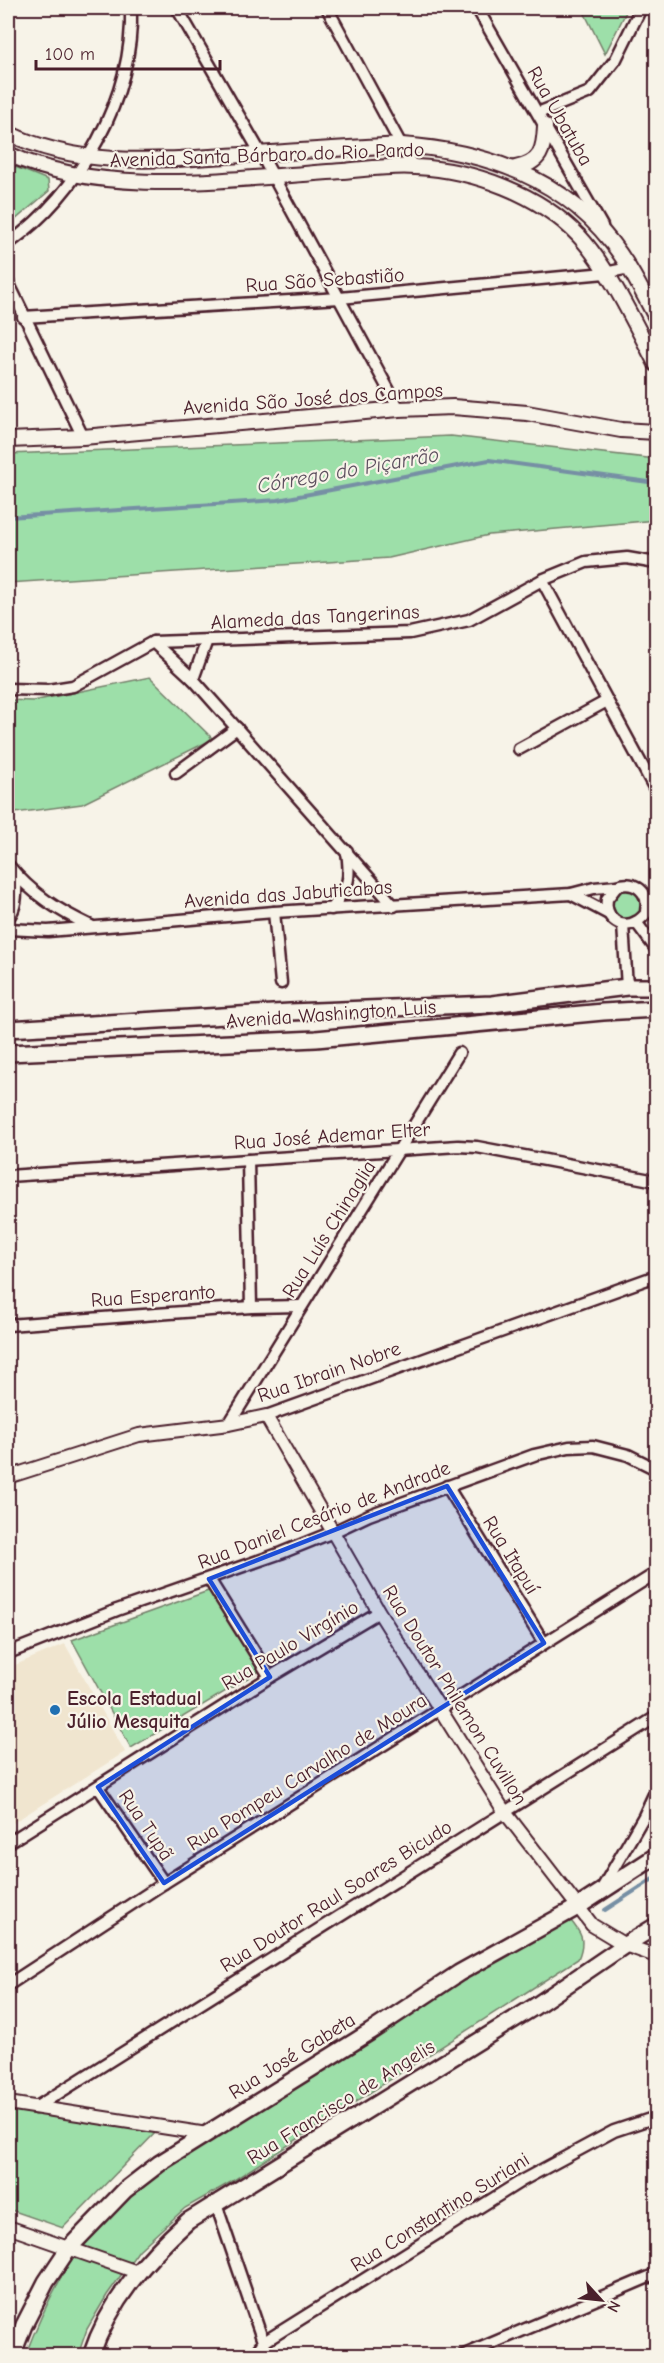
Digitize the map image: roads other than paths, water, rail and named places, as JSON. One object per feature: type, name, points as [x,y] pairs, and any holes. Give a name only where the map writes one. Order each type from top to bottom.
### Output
[{"type":"main road","points":[[515,168],[528,166],[539,155],[544,142],[545,126]]},
{"type":"main road","name":"Avenida Santa Bárbaro do Rio Pardo","points":[[8,133],[40,147],[117,160],[158,160],[402,144],[465,153],[515,168],[579,207],[612,243],[657,318]]},
{"type":"main road","name":"Avenida Santa Bárbaro do Rio Pardo","points":[[8,154],[43,168],[104,180],[142,181],[271,176],[413,166],[466,174],[513,191],[542,206],[579,236],[605,273],[657,364]]},
{"type":"main road","name":"Avenida São José dos Campos","points":[[8,440],[83,437],[399,409],[453,407],[527,413],[621,430],[657,432]]},
{"type":"main road","points":[[627,987],[630,999],[654,1009]]},
{"type":"main road","name":"Avenida Washington Luis","points":[[8,1029],[290,1012],[492,1004],[627,987],[657,987]]},
{"type":"main road","name":"Avenida Washington Luis","points":[[8,1053],[316,1039],[654,1009]]},
{"type":"main road","name":"Rua José Gabeta","points":[[12,2355],[46,2282],[68,2249],[125,2190],[160,2163],[370,2032],[459,1973],[576,1908],[657,1856]]},
{"type":"main road","name":"Rua Francisco de Angelis","points":[[91,2355],[115,2305],[137,2272],[188,2222],[534,2007],[657,1926]]},
{"type":"street","points":[[8,244],[38,220],[89,157],[103,130],[124,73],[129,49],[131,8]]},
{"type":"street","points":[[177,8],[261,154],[399,409]]},
{"type":"street","points":[[327,8],[413,166]]},
{"type":"street","name":"Rua Ubatuba","points":[[477,8],[612,243]]},
{"type":"street","points":[[538,113],[590,92],[616,59],[641,8]]},
{"type":"street","name":"Rua São Sebastião","points":[[23,317],[340,298],[605,273],[629,268]]},
{"type":"street","points":[[8,282],[83,437]]},
{"type":"street","name":"Alameda das Tangerinas","points":[[8,689],[48,690],[73,686],[153,642],[410,633],[469,620],[542,580],[585,562],[627,558],[657,563]]},
{"type":"street","points":[[542,580],[657,791]]},
{"type":"street","points":[[193,679],[207,640]]},
{"type":"street","points":[[153,642],[193,679],[347,850],[394,906]]},
{"type":"street","points":[[519,749],[607,701]]},
{"type":"street","points":[[176,773],[237,728]]},
{"type":"street","points":[[331,909],[344,891],[350,874],[347,850]]},
{"type":"street","points":[[8,865],[16,875],[57,910],[92,926]]},
{"type":"street","points":[[8,918],[17,894],[16,875]]},
{"type":"street","points":[[607,913],[607,899],[617,886],[628,884],[639,887],[643,891],[647,901],[646,911]]},
{"type":"street","name":"Avenida das Jabuticabas","points":[[8,929],[48,931],[274,912],[571,894],[594,888],[617,886]]},
{"type":"street","points":[[643,891],[657,892]]},
{"type":"street","points":[[571,894],[607,913],[614,921],[623,925],[636,922],[657,903]]},
{"type":"street","points":[[274,912],[281,983]]},
{"type":"street","points":[[636,922],[657,950]]},
{"type":"street","points":[[623,925],[627,987]]},
{"type":"street","name":"Rua Luís Chinaglia","points":[[229,1425],[459,1053]]},
{"type":"street","name":"Rua José Ademar Elter","points":[[8,1176],[401,1148],[477,1147],[657,1181]]},
{"type":"street","points":[[248,1160],[251,1307]]},
{"type":"street","name":"Rua Ibrain Nobre","points":[[8,1477],[139,1435],[229,1425],[266,1416],[657,1276]]},
{"type":"street","name":"Rua Esperanto","points":[[8,1325],[251,1307],[301,1306]]},
{"type":"street","name":"Rua Doutor Philemon Cuvillon","points":[[266,1416],[379,1612],[504,1811],[576,1908],[602,1934],[654,1956]]},
{"type":"street","name":"Rua Daniel Cesário de Andrade","points":[[8,1653],[117,1610],[209,1579],[333,1532],[369,1515],[534,1455],[569,1447],[593,1446],[628,1455],[657,1469]]},
{"type":"street","name":"Rua Itapuí","points":[[447,1486],[544,1643]]},
{"type":"street","name":"Rua Pompeu Carvalho de Moura","points":[[8,1985],[164,1883],[657,1573]]},
{"type":"street","points":[[209,1579],[270,1677]]},
{"type":"street","name":"Rua Paulo Virgínio","points":[[8,1843],[270,1677],[379,1612]]},
{"type":"street","name":"Rua Doutor Raul Soares Bicudo","points":[[35,2108],[504,1811],[657,1717]]},
{"type":"street","name":"Rua Tupã","points":[[98,1787],[164,1883]]},
{"type":"street","points":[[599,1893],[657,1790]]},
{"type":"street","points":[[657,1817],[655,1822],[657,1834]]},
{"type":"street","points":[[8,2103],[156,2124],[207,2134]]},
{"type":"street","name":"Rua Constantino Suriani","points":[[253,2355],[264,2342],[523,2180],[614,2131],[657,2117]]},
{"type":"street","points":[[216,2204],[268,2355]]},
{"type":"street","points":[[8,2227],[137,2272]]},
{"type":"street","points":[[462,2355],[657,2274]]},
{"type":"waterway","name":"Córrego do Piçarrão","points":[[8,517],[278,500],[489,460],[656,483]]},
{"type":"waterway","points":[[605,1910],[653,1879]]},
{"type":"place","name":"Escola Estadual Júlio Mesquita","points":[[55,1710]]}]
